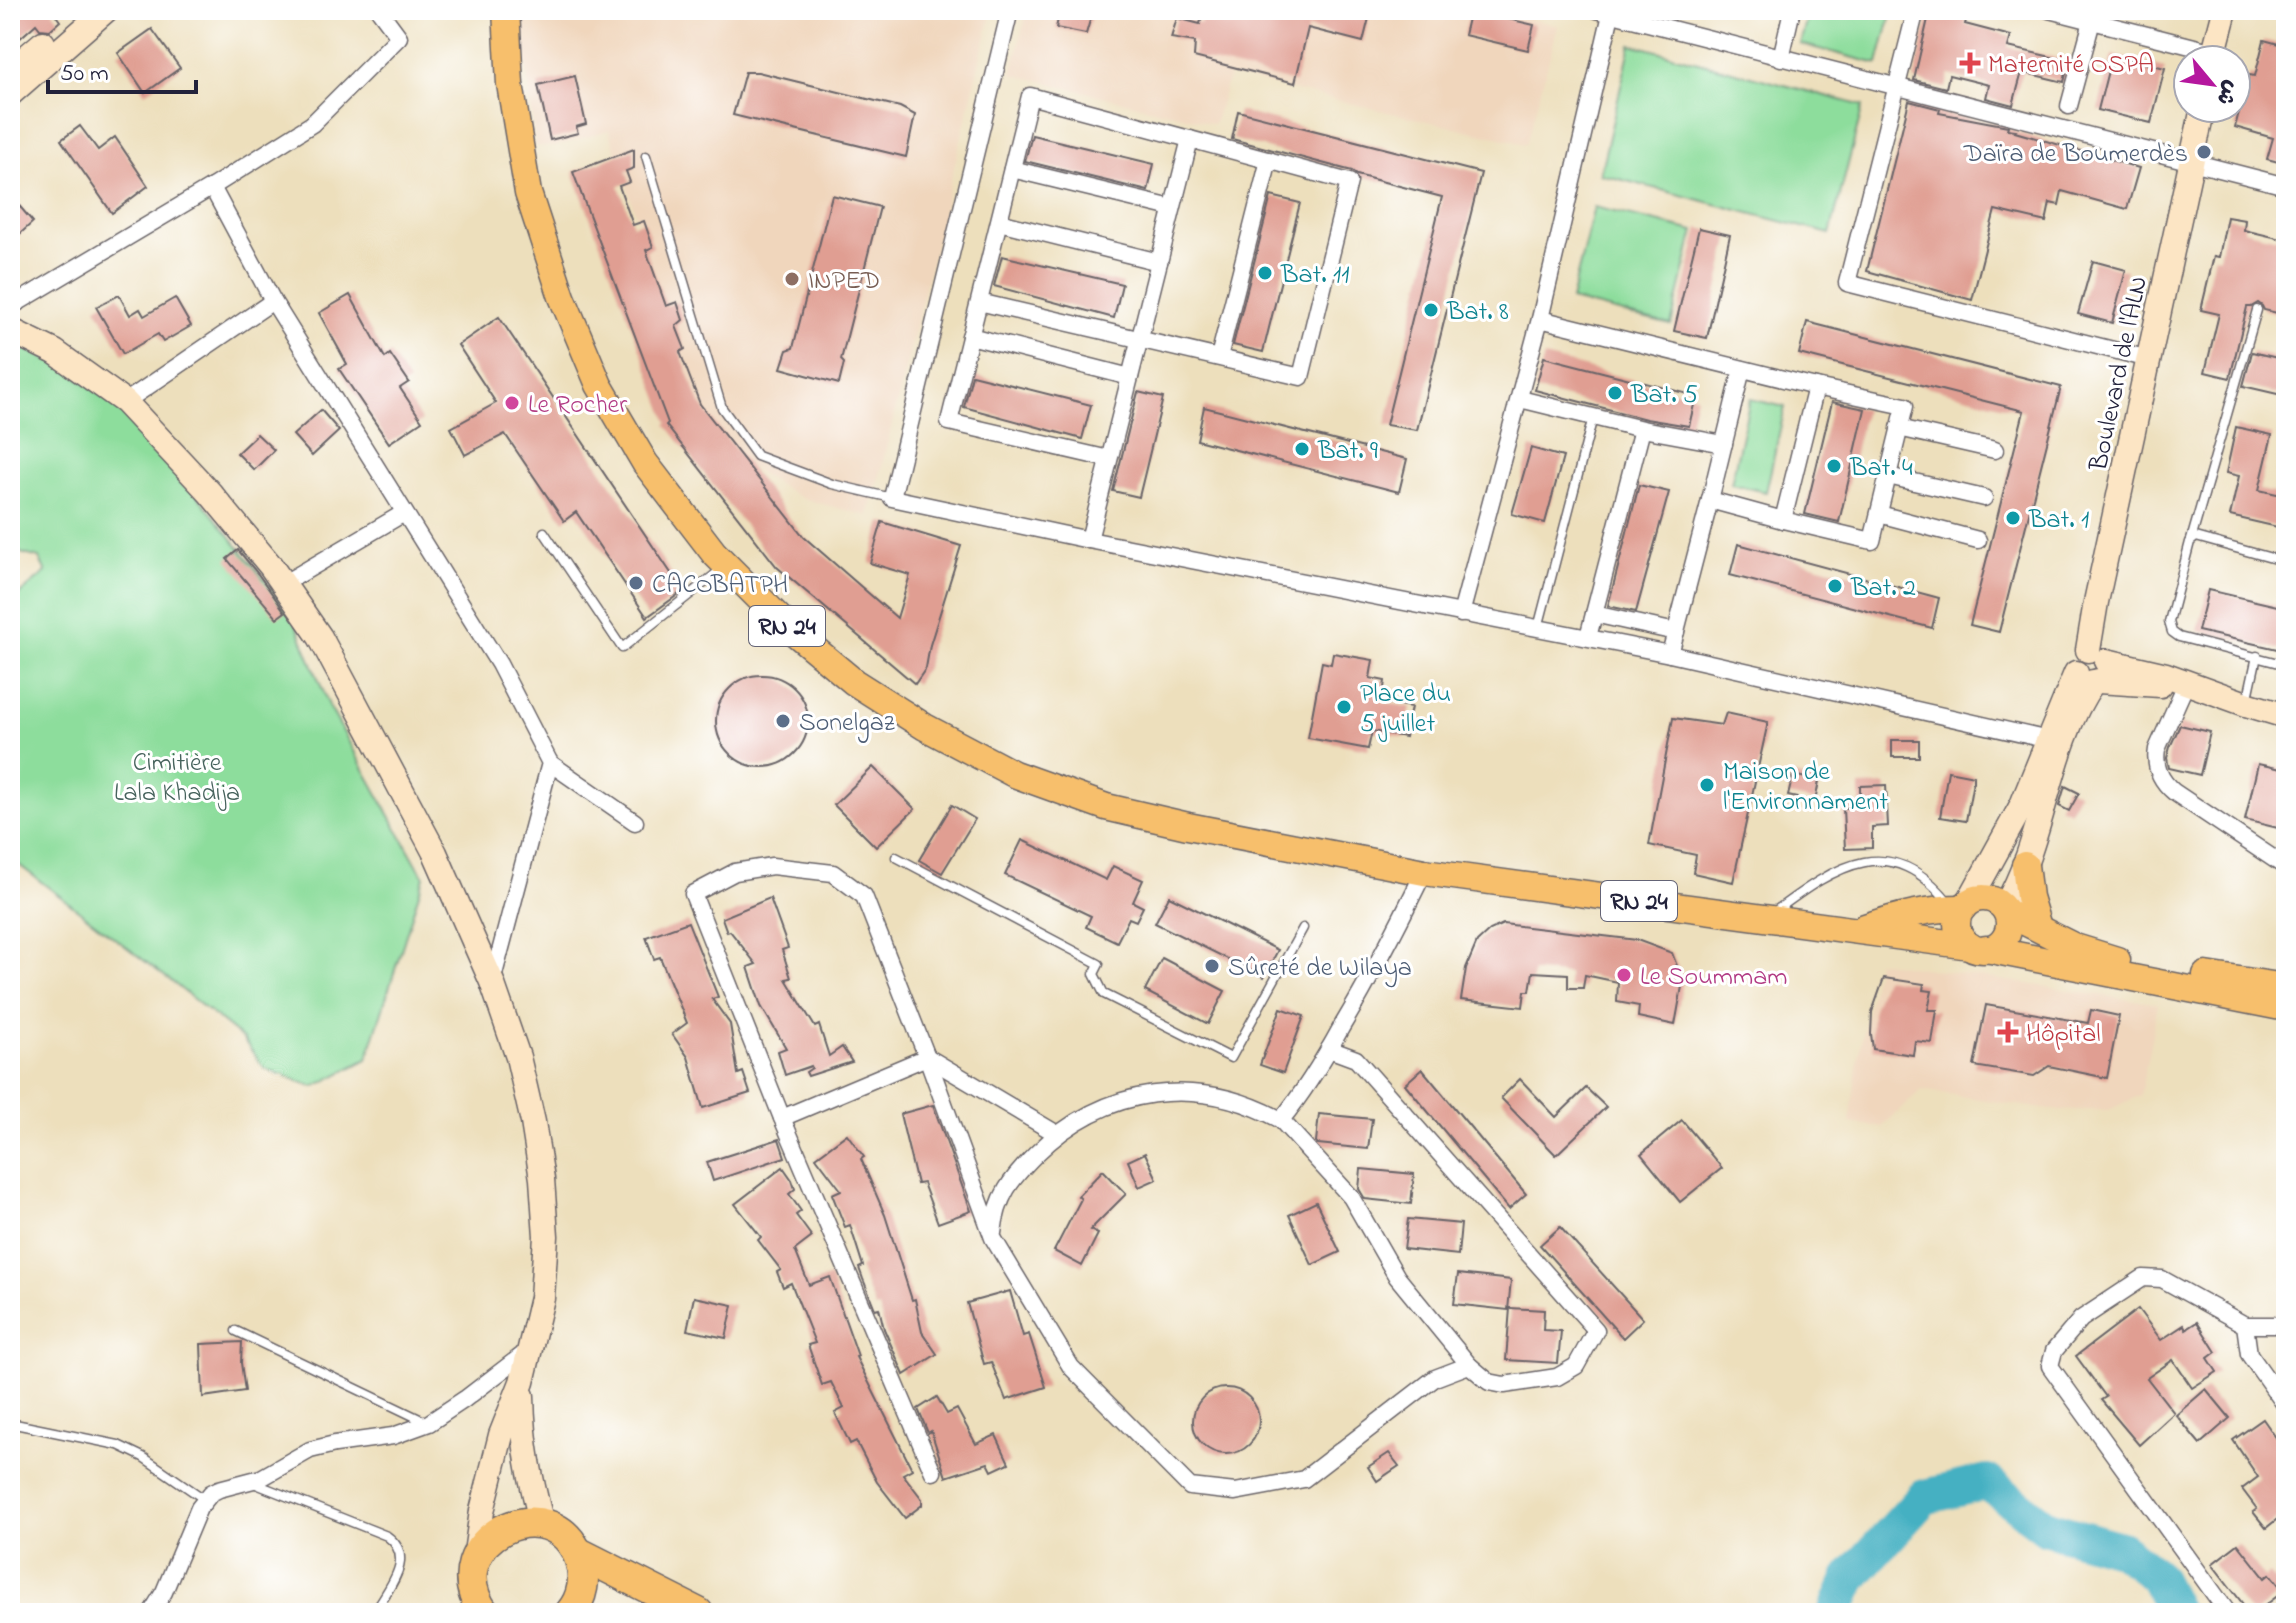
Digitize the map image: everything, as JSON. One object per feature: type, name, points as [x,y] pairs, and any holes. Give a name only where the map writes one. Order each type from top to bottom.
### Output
[{"type":"highway","points":[[456,1613],[482,1546],[508,1526],[525,1522],[556,1530],[568,1539],[577,1552],[583,1569],[583,1588],[570,1613]]},
{"type":"highway","points":[[577,1552],[698,1613]]},
{"type":"highway","points":[[473,1571],[475,1596],[484,1613]]},
{"type":"main road","name":"RN 24","points":[[506,11],[510,84],[528,193],[562,297],[599,385],[645,463],[726,566],[788,627],[854,682],[925,727],[1014,774],[1106,807],[1188,826],[1424,872],[1978,947],[2286,1008]]},
{"type":"main road","points":[[2025,865],[2029,897],[2038,927]]},
{"type":"main road","points":[[2006,910],[2009,929],[2001,943],[1978,947],[1963,940],[1958,925],[1961,906],[1977,898],[1987,898],[2075,947],[2113,959],[2286,987]]},
{"type":"main road","name":"RN 24","points":[[1854,931],[1902,915],[1961,906]]},
{"type":"street","points":[[11,69],[82,10]]},
{"type":"street","points":[[10,94],[106,10]]},
{"type":"street","points":[[10,307],[312,124],[399,37],[379,10]]},
{"type":"street","points":[[1010,10],[892,498],[1089,540],[1670,654],[2049,740]]},
{"type":"street","points":[[1781,58],[1792,10]]},
{"type":"street","points":[[1916,10],[1847,283],[2149,359]]},
{"type":"street","points":[[2049,10],[2173,44]]},
{"type":"street","points":[[2120,28],[2125,10]]},
{"type":"street","points":[[2216,44],[2225,10]]},
{"type":"street","points":[[1461,614],[1540,319],[1607,11],[2286,186]]},
{"type":"street","points":[[2069,106],[2092,21]]},
{"type":"street","points":[[979,302],[1301,377],[1349,182],[1030,96],[949,422],[1109,459]]},
{"type":"street","name":"Boulevard de l'ALN","points":[[2092,669],[2096,602],[2200,124]]},
{"type":"street","points":[[1089,540],[1190,139]]},
{"type":"street","points":[[1219,357],[1269,160]]},
{"type":"street","points":[[1012,169],[1172,208]]},
{"type":"street","points":[[212,187],[273,301],[499,664],[550,763],[635,822]]},
{"type":"street","points":[[999,222],[1159,262]]},
{"type":"street","points":[[125,402],[273,301]]},
{"type":"street","points":[[1540,319],[1905,406],[1872,541],[1710,500]]},
{"type":"street","points":[[10,330],[55,352],[125,402],[210,493],[283,584],[320,637],[435,853],[492,982],[518,1057],[533,1122],[542,1179],[546,1236],[542,1298],[522,1382],[501,1435],[482,1511],[473,1571]]},
{"type":"street","points":[[970,336],[1130,377]]},
{"type":"street","points":[[1670,654],[1742,369]]},
{"type":"street","points":[[1783,520],[1816,387]]},
{"type":"street","points":[[1520,399],[1642,429],[1724,444]]},
{"type":"street","points":[[1899,428],[1995,450]]},
{"type":"street","points":[[1588,637],[1642,429]]},
{"type":"street","points":[[1888,476],[1984,498]]},
{"type":"street","points":[[283,584],[404,513]]},
{"type":"street","points":[[1879,514],[1978,540]]},
{"type":"street","points":[[1594,614],[1676,632]]},
{"type":"street","points":[[2092,669],[2158,685],[2186,684],[2286,716]]},
{"type":"street","points":[[1961,906],[2022,805],[2049,740],[2092,669]]},
{"type":"street","points":[[2006,910],[2025,865],[2071,721],[2092,669]]},
{"type":"street","points":[[2186,684],[2157,749],[2155,759],[2161,778],[2174,792],[2286,867]]},
{"type":"street","points":[[492,982],[550,763]]},
{"type":"street","points":[[933,1472],[782,1118],[693,894],[735,872],[772,866],[833,873],[864,896],[993,1238],[1071,1367],[1190,1487],[1235,1492],[1304,1479],[1435,1378],[1469,1365]]},
{"type":"street","points":[[1281,1120],[1299,1098],[1377,967],[1424,872]]},
{"type":"street","points":[[993,1238],[995,1214],[1003,1192],[1019,1171],[1057,1134],[1076,1121],[1105,1107],[1141,1096],[1173,1092],[1207,1094],[1260,1109],[1281,1120],[1351,1197],[1397,1277],[1469,1365],[1489,1382],[1504,1385],[1557,1377],[1576,1366],[1596,1330],[1356,1059],[1329,1049]]},
{"type":"street","points":[[927,1057],[1057,1134]]},
{"type":"street","points":[[782,1118],[927,1057]]},
{"type":"street","points":[[2228,1613],[2050,1366],[2054,1351],[2081,1319],[2143,1278],[2162,1279],[2245,1325],[2286,1325]]},
{"type":"street","points":[[2245,1325],[2249,1354],[2286,1406]]},
{"type":"street","points":[[151,1613],[164,1592],[204,1499],[219,1489],[251,1482],[310,1450],[393,1436],[429,1423],[529,1350]]},
{"type":"street","points":[[522,1382],[523,1438],[542,1524]]},
{"type":"lane","points":[[646,156],[722,408],[757,456],[832,484],[892,498]]},
{"type":"lane","points":[[2257,310],[2169,622],[2172,632],[2179,637],[2286,665]]},
{"type":"lane","points":[[1538,628],[1594,417]]},
{"type":"lane","points":[[544,532],[622,648],[726,566]]},
{"type":"lane","points":[[2190,542],[2196,537],[2286,562]]},
{"type":"lane","points":[[2246,704],[2257,656]]},
{"type":"lane","points":[[896,857],[1099,964],[1094,974],[1104,994],[1231,1058],[1303,928]]},
{"type":"lane","points":[[1767,918],[1817,880],[1852,864],[1870,861],[1889,860],[1911,867],[1961,906]]},
{"type":"lane","points":[[236,1331],[429,1423]]},
{"type":"lane","points":[[10,1423],[118,1445],[143,1457],[204,1499]]},
{"type":"lane","points":[[251,1482],[394,1541],[400,1549],[401,1564],[374,1613]]},
{"type":"shaded area","name":"INPED","points":[[521,10],[992,10],[868,516],[801,498],[746,465],[698,412],[609,130],[554,147],[535,146]]},
{"type":"shaded area","points":[[1027,10],[1494,10],[1558,26],[1526,144],[1229,75],[1214,124],[1012,74]]},
{"type":"shaded area","name":"Hôpital","points":[[1877,961],[2158,1004],[2140,1095],[2109,1110],[2050,1110],[1921,1090],[1882,1127],[1850,1123],[1858,1059]]},
{"type":"green space","points":[[1809,10],[1892,10],[1878,64],[1800,44]]},
{"type":"green space","points":[[1631,44],[1863,106],[1830,234],[1600,174]]},
{"type":"green space","points":[[1594,207],[1694,231],[1671,325],[1571,300]]},
{"type":"green space","name":"Cimitière Lala Khadija","points":[[10,342],[64,367],[141,425],[292,614],[330,708],[424,877],[367,1059],[314,1087],[264,1068],[243,1039],[10,858],[10,602],[46,572],[39,558],[10,550]]},
{"type":"green space","points":[[1750,399],[1785,407],[1766,492],[1731,484]]},
{"type":"building","points":[[10,10],[52,10],[60,21],[50,30],[40,29],[36,24],[18,40],[10,31]]},
{"type":"building","points":[[1060,10],[1093,10],[1086,34],[1056,28]]},
{"type":"building","points":[[1204,10],[1371,10],[1363,42],[1308,28],[1295,83],[1194,57],[1195,42],[1171,38],[1177,18],[1200,24]]},
{"type":"building","points":[[1470,10],[1534,25],[1528,50],[1464,35]]},
{"type":"building","name":"Maternité OSPA","points":[[1930,10],[1968,14],[1965,24],[2011,36],[2008,47],[2069,61],[2064,82],[2022,72],[2013,105],[1986,98],[1989,85],[1949,75],[1946,88],[1914,80]]},
{"type":"building","points":[[152,29],[180,68],[145,93],[118,53]]},
{"type":"building","points":[[2264,40],[2286,46],[2286,164],[2267,159],[2273,138],[2235,127],[2236,124],[2252,124],[2252,76],[2255,76]]},
{"type":"building","points":[[2112,55],[2165,68],[2151,123],[2098,110]]},
{"type":"building","points":[[745,72],[758,72],[900,107],[915,115],[906,157],[733,115]]},
{"type":"building","points":[[575,76],[586,124],[576,127],[578,133],[550,140],[538,85]]},
{"type":"building","points":[[1909,101],[1940,109],[1939,113],[2008,126],[2007,129],[2015,132],[2139,168],[2127,209],[2062,191],[2059,205],[2050,203],[2046,222],[1995,210],[1972,300],[1867,271]]},
{"type":"building","name":"Bat. 8","points":[[1238,111],[1481,173],[1417,430],[1386,425],[1442,197],[1232,139]]},
{"type":"building","points":[[80,126],[98,150],[115,137],[148,186],[112,213],[61,140]]},
{"type":"building","points":[[1032,135],[1154,164],[1148,191],[1025,161]]},
{"type":"building","points":[[634,149],[634,168],[626,171],[630,182],[619,186],[633,225],[644,221],[653,247],[646,250],[666,306],[677,302],[683,320],[676,326],[685,349],[680,352],[700,404],[804,537],[897,618],[910,575],[870,563],[882,522],[961,546],[930,645],[926,668],[915,684],[777,567],[666,425],[668,423],[573,172]]},
{"type":"building","points":[[10,195],[33,222],[10,243]]},
{"type":"building","points":[[832,195],[880,207],[841,360],[844,363],[839,384],[781,368],[787,350],[793,348]]},
{"type":"building","name":"Bat. 11","points":[[1271,196],[1300,203],[1263,352],[1233,345]]},
{"type":"building","points":[[2227,217],[2245,220],[2244,230],[2286,240],[2286,315],[2264,310],[2258,303],[2247,307],[2230,378],[2205,372],[2219,314],[2201,310],[2214,256],[2219,257]]},
{"type":"building","points":[[1699,228],[1730,235],[1707,338],[1674,331]]},
{"type":"building","points":[[1002,256],[1122,284],[1114,318],[994,286]]},
{"type":"building","points":[[2093,261],[2126,270],[2112,323],[2078,314]]},
{"type":"building","points":[[119,295],[130,315],[140,309],[144,316],[175,298],[191,326],[163,342],[158,334],[123,354],[96,307]]},
{"type":"building","points":[[350,295],[385,358],[390,354],[409,382],[400,388],[422,421],[389,443],[339,369],[347,364],[319,313]]},
{"type":"building","points":[[499,317],[683,591],[647,617],[576,512],[564,521],[505,434],[465,455],[451,428],[496,403],[458,345]]},
{"type":"building","name":"Bat. 1","points":[[1807,322],[2061,387],[1999,632],[1970,625],[2024,411],[1799,354]]},
{"type":"building","points":[[2252,352],[2286,360],[2286,396],[2243,386]]},
{"type":"building","name":"Bat. 5","points":[[1544,357],[1696,396],[1689,426],[1646,419],[1535,390]]},
{"type":"building","points":[[972,375],[1091,405],[1082,439],[964,407]]},
{"type":"building","points":[[1138,392],[1163,398],[1139,497],[1113,491]]},
{"type":"building","name":"Bat. 4","points":[[1832,402],[1865,409],[1839,522],[1805,514]]},
{"type":"building","name":"Bat. 9","points":[[1204,407],[1407,459],[1399,492],[1197,440]]},
{"type":"building","points":[[321,410],[339,431],[312,456],[293,435]]},
{"type":"building","points":[[2236,427],[2272,435],[2259,490],[2286,496],[2286,529],[2230,516],[2239,476],[2226,473]]},
{"type":"building","points":[[257,434],[274,450],[254,470],[237,453]]},
{"type":"building","points":[[1531,448],[1563,457],[1545,523],[1512,514]]},
{"type":"building","points":[[1639,485],[1669,492],[1636,612],[1608,606]]},
{"type":"building","name":"Bat. 2","points":[[1738,544],[1939,598],[1932,628],[1730,575]]},
{"type":"building","points":[[238,550],[285,612],[277,618],[227,559]]},
{"type":"building","points":[[2208,590],[2286,608],[2286,651],[2198,631]]},
{"type":"building","points":[[1333,653],[1373,660],[1370,678],[1385,681],[1382,702],[1411,707],[1405,737],[1372,731],[1368,749],[1308,738],[1322,662],[1331,664]]},
{"type":"building","points":[[762,675],[780,678],[795,688],[805,703],[808,721],[805,739],[795,754],[780,764],[762,767],[744,764],[729,754],[719,739],[716,721],[719,703],[729,688],[744,678]]},
{"type":"building","name":"Maison de l'Environnament","points":[[1726,713],[1768,722],[1733,882],[1693,873],[1696,855],[1649,845],[1673,718],[1722,725]]},
{"type":"building","points":[[2180,725],[2210,732],[2200,775],[2169,768],[2167,758]]},
{"type":"building","points":[[1892,740],[1919,740],[1919,757],[1892,757]]},
{"type":"building","points":[[2258,764],[2286,770],[2286,830],[2245,820]]},
{"type":"building","points":[[873,767],[915,809],[876,847],[834,805]]},
{"type":"building","points":[[1948,771],[1974,776],[1966,821],[1940,817]]},
{"type":"building","points":[[1793,775],[1819,781],[1815,802],[1788,796]]},
{"type":"building","points":[[1886,785],[1888,826],[1872,827],[1872,848],[1845,849],[1843,808],[1860,807],[1860,786]]},
{"type":"building","points":[[2065,786],[2079,793],[2069,811],[2059,806]]},
{"type":"building","points":[[952,805],[975,819],[942,873],[919,860]]},
{"type":"building","points":[[1022,840],[1106,880],[1113,866],[1143,880],[1133,902],[1143,907],[1136,921],[1129,918],[1117,942],[1086,927],[1091,916],[1005,875]]},
{"type":"building","points":[[1169,896],[1278,950],[1264,977],[1155,923]]},
{"type":"building","points":[[770,898],[788,948],[782,950],[791,978],[786,979],[815,1027],[819,1025],[829,1056],[842,1047],[852,1062],[808,1076],[806,1072],[811,1066],[785,1075],[778,1051],[786,1048],[761,1006],[748,967],[756,964],[730,931],[727,932],[722,918]]},
{"type":"building","points":[[688,922],[718,997],[712,999],[730,1024],[738,1074],[743,1072],[750,1093],[703,1108],[688,1057],[672,1034],[687,1023],[660,957],[654,959],[646,937]]},
{"type":"building","name":"Le Soummam","points":[[1503,924],[1637,940],[1672,953],[1683,981],[1675,1025],[1638,1017],[1639,1006],[1617,1002],[1618,982],[1585,975],[1583,988],[1568,988],[1568,974],[1533,972],[1530,991],[1525,991],[1523,1007],[1461,1000],[1466,968],[1477,942],[1490,930]]},
{"type":"building","points":[[1162,958],[1225,991],[1208,1024],[1145,991]]},
{"type":"building","points":[[1884,978],[1924,984],[1923,990],[1932,991],[1928,1010],[1937,1010],[1932,1043],[1915,1041],[1913,1055],[1873,1049],[1872,1012]]},
{"type":"building","points":[[1986,1005],[2088,1023],[2091,1010],[2119,1016],[2107,1078],[2049,1066],[2034,1076],[1974,1066]]},
{"type":"building","points":[[1281,1008],[1304,1016],[1283,1073],[1260,1065]]},
{"type":"building","points":[[1422,1069],[1526,1194],[1509,1209],[1405,1084]]},
{"type":"building","points":[[1520,1079],[1556,1117],[1586,1088],[1606,1107],[1556,1155],[1501,1098]]},
{"type":"building","points":[[933,1105],[971,1211],[938,1223],[923,1183],[917,1184],[900,1114]]},
{"type":"building","points":[[1319,1114],[1372,1119],[1368,1149],[1318,1144]]},
{"type":"building","points":[[1682,1120],[1722,1168],[1680,1202],[1641,1154]]},
{"type":"building","points":[[847,1134],[864,1157],[861,1159],[885,1215],[912,1300],[915,1299],[922,1332],[937,1354],[904,1375],[884,1329],[879,1308],[875,1309],[859,1268],[863,1266],[850,1225],[845,1227],[832,1194],[841,1190],[816,1157]]},
{"type":"building","points":[[779,1139],[785,1157],[713,1181],[707,1162]]},
{"type":"building","points":[[1145,1153],[1157,1179],[1139,1187],[1128,1161]]},
{"type":"building","points":[[783,1167],[795,1189],[789,1194],[801,1211],[796,1215],[812,1237],[795,1250],[809,1285],[830,1277],[856,1357],[912,1469],[903,1474],[922,1499],[922,1505],[905,1518],[877,1482],[856,1441],[850,1444],[835,1413],[844,1408],[831,1382],[822,1385],[808,1345],[815,1343],[791,1283],[783,1287],[777,1272],[781,1270],[758,1240],[761,1237],[735,1204]]},
{"type":"building","points":[[1361,1169],[1414,1174],[1411,1204],[1365,1199],[1359,1189]]},
{"type":"building","points":[[1103,1170],[1126,1194],[1090,1230],[1098,1234],[1082,1266],[1054,1251],[1081,1199],[1078,1196]]},
{"type":"building","points":[[1316,1202],[1340,1252],[1312,1265],[1289,1215]]},
{"type":"building","points":[[1408,1219],[1461,1224],[1458,1255],[1404,1249]]},
{"type":"building","points":[[1560,1227],[1643,1319],[1623,1338],[1540,1245]]},
{"type":"building","points":[[1458,1274],[1511,1280],[1508,1310],[1454,1304]]},
{"type":"building","points":[[1010,1291],[1023,1336],[1029,1334],[1046,1387],[1006,1400],[991,1362],[984,1364],[967,1303]]},
{"type":"building","points":[[694,1297],[733,1305],[726,1338],[687,1330]]},
{"type":"building","points":[[1510,1308],[1544,1310],[1543,1330],[1561,1331],[1558,1363],[1506,1360]]},
{"type":"building","points":[[2138,1309],[2161,1340],[2184,1325],[2186,1329],[2197,1322],[2216,1352],[2208,1358],[2217,1372],[2192,1388],[2173,1360],[2147,1378],[2174,1413],[2139,1445],[2101,1400],[2106,1397],[2076,1356]]},
{"type":"building","points":[[242,1342],[245,1391],[203,1397],[201,1344]]},
{"type":"building","points":[[1226,1388],[1239,1391],[1249,1398],[1256,1408],[1259,1421],[1256,1434],[1249,1444],[1239,1451],[1226,1454],[1213,1451],[1203,1444],[1196,1434],[1193,1421],[1196,1408],[1203,1398],[1213,1391]]},
{"type":"building","points":[[2206,1389],[2230,1418],[2200,1444],[2176,1415]]},
{"type":"building","points":[[937,1397],[947,1414],[957,1409],[976,1444],[996,1435],[1009,1463],[992,1471],[988,1463],[946,1477],[931,1431],[928,1433],[918,1409]]},
{"type":"building","points":[[2263,1419],[2286,1452],[2286,1512],[2266,1528],[2253,1512],[2257,1509],[2242,1489],[2258,1477],[2233,1440]]},
{"type":"building","points":[[1389,1453],[1399,1466],[1377,1481],[1368,1467]]},
{"type":"building","points":[[2238,1544],[2265,1578],[2270,1574],[2284,1591],[2255,1613],[2250,1613],[2212,1564]]},
{"type":"waterway","points":[[1835,1613],[1851,1577],[1924,1497],[1987,1482],[2047,1528],[2121,1549],[2156,1576],[2175,1613]]},
{"type":"place","name":"Maternité OSPA","points":[[1970,63]]},
{"type":"place","name":"Daïra de Boumerdès","points":[[2204,152]]},
{"type":"place","name":"Bat. 11","points":[[1265,273]]},
{"type":"place","name":"INPED","points":[[792,279]]},
{"type":"place","name":"Bat. 8","points":[[1431,310]]},
{"type":"place","name":"Bat. 5","points":[[1615,393]]},
{"type":"place","name":"Le Rocher","points":[[512,403]]},
{"type":"place","name":"Bat. 9","points":[[1302,449]]},
{"type":"place","name":"Bat. 4","points":[[1834,466]]},
{"type":"place","name":"Bat. 1","points":[[2013,518]]},
{"type":"place","name":"CACOBATPH","points":[[636,583]]},
{"type":"place","name":"Bat. 2","points":[[1835,586]]},
{"type":"place","name":"Place du 5 juillet","points":[[1344,707]]},
{"type":"place","name":"Sonelgaz","points":[[783,721]]},
{"type":"place","name":"Maison de l'Environnament","points":[[1707,785]]},
{"type":"place","name":"Sûreté de Wilaya","points":[[1212,966]]},
{"type":"place","name":"Le Soummam","points":[[1624,975]]},
{"type":"place","name":"Hôpital","points":[[2008,1032]]}]
